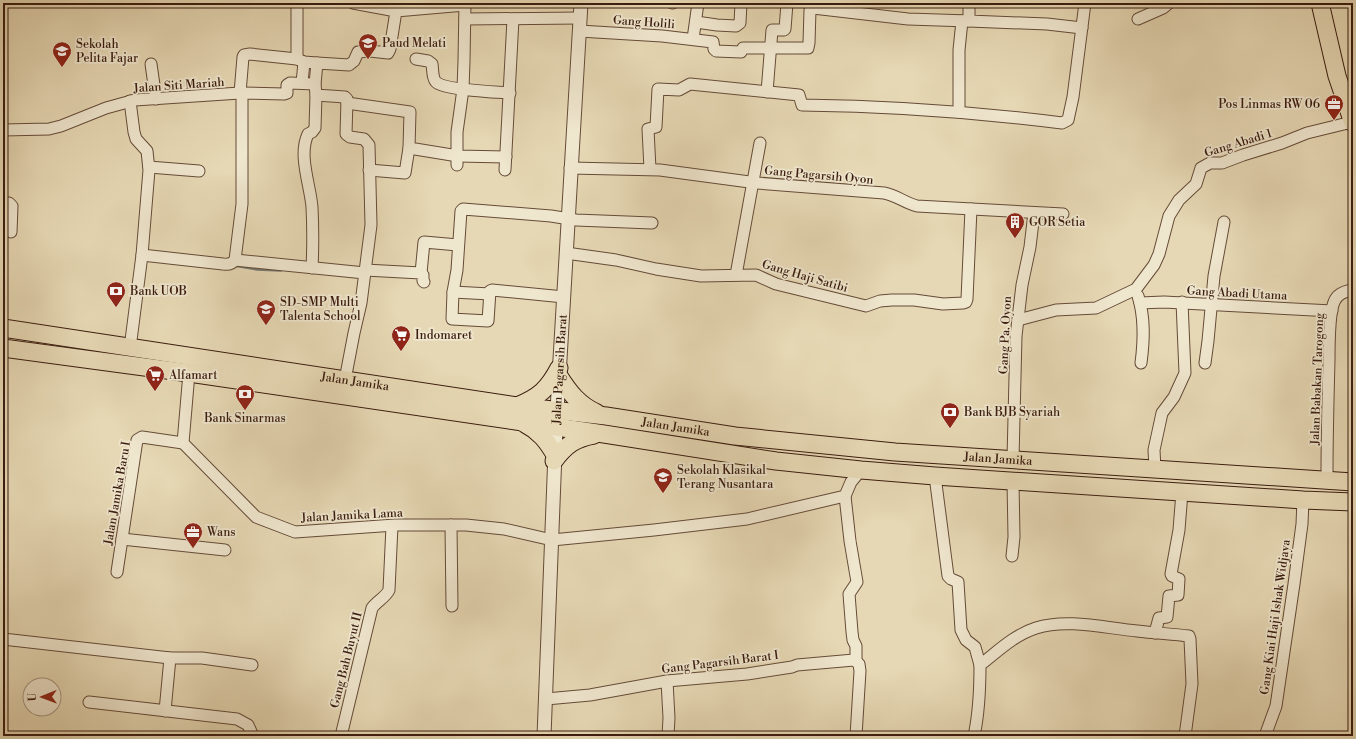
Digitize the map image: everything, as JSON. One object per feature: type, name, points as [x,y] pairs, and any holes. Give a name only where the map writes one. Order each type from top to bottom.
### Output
[{"type":"main road","points":[[1320,3],[1337,76],[1353,123]]},
{"type":"main road","name":"Jalan Jamika","points":[[3,328],[517,406],[604,434],[776,461],[935,476],[1353,502]]},
{"type":"main road","name":"Jalan Jamika","points":[[3,348],[189,373],[522,423],[606,416],[735,436],[895,452],[1353,482]]},
{"type":"main road","points":[[517,406],[542,393],[559,372],[571,393],[579,402],[593,411],[606,416]]},
{"type":"main road","points":[[522,423],[532,427],[542,435],[554,458],[574,441],[585,437],[604,434]]},
{"type":"street","points":[[297,3],[302,83],[315,89],[345,97],[347,99],[346,134],[350,137],[364,138],[369,146],[371,220],[361,303],[345,380]]},
{"type":"street","points":[[353,3],[396,11],[465,4],[463,89],[457,132],[457,161]]},
{"type":"street","name":"Jalan Pagarsih Barat","points":[[544,736],[554,458],[570,168],[581,3]]},
{"type":"street","points":[[693,39],[698,3]]},
{"type":"street","points":[[696,22],[736,26],[740,23],[742,3]]},
{"type":"street","points":[[766,92],[772,30],[785,29],[787,3]]},
{"type":"street","points":[[958,112],[959,50],[969,3]]},
{"type":"street","points":[[650,170],[648,129],[656,127],[658,89],[679,90],[690,84],[799,95],[802,105],[898,107],[1062,123],[1068,120],[1074,97],[1085,3]]},
{"type":"street","points":[[1138,19],[1163,8],[1169,3]]},
{"type":"street","points":[[770,48],[808,48],[810,10],[813,8],[908,19],[1047,24],[1082,28]]},
{"type":"street","points":[[236,260],[242,204],[241,94],[244,55],[250,54],[317,63],[349,64],[354,61],[358,52],[370,51],[388,53],[390,49],[396,11]]},
{"type":"street","name":"Gang Holili","points":[[465,19],[513,19],[579,24],[713,42],[714,49],[716,51],[741,52],[743,48],[770,48]]},
{"type":"street","points":[[505,170],[513,19]]},
{"type":"street","points":[[416,59],[428,61],[432,64],[435,81],[439,84],[463,89],[510,93]]},
{"type":"street","points":[[312,268],[312,205],[307,178],[304,146],[308,134],[315,128],[317,63]]},
{"type":"street","points":[[151,64],[156,99]]},
{"type":"street","name":"Jalan Siti Mariah","points":[[3,130],[49,129],[61,126],[106,108],[130,101],[241,94],[286,94],[287,85],[290,83],[302,83]]},
{"type":"street","points":[[130,101],[136,139],[148,151],[149,167],[142,255],[130,348]]},
{"type":"street","points":[[347,103],[410,112],[409,148],[405,173],[369,170]]},
{"type":"street","name":"Gang Abadi 1","points":[[1018,320],[1056,310],[1096,308],[1136,289],[1154,265],[1159,254],[1169,216],[1179,200],[1196,184],[1201,168],[1210,163],[1222,163],[1307,133],[1353,123]]},
{"type":"street","points":[[736,275],[758,162],[760,143]]},
{"type":"street","points":[[409,148],[457,161],[506,157]]},
{"type":"street","points":[[149,167],[199,171]]},
{"type":"street","name":"Gang Pagarsih Oyon","points":[[570,168],[660,170],[753,182],[892,194],[910,204],[917,206],[1063,214]]},
{"type":"street","points":[[3,203],[9,203],[12,206],[12,232]]},
{"type":"street","points":[[564,298],[492,290],[490,291],[489,320],[487,322],[452,319],[453,292],[457,270],[459,215],[463,209],[576,220],[652,223]]},
{"type":"street","name":"Gang Haji Satibi","points":[[566,253],[616,260],[656,269],[700,276],[756,275],[776,284],[866,306],[880,301],[892,300],[914,300],[943,304],[966,302],[971,209]]},
{"type":"street","name":"Gang Pa. Oyon","points":[[1013,459],[1018,320],[1022,285],[1030,246],[1034,213]]},
{"type":"street","points":[[1205,363],[1217,256],[1224,222]]},
{"type":"street","points":[[142,255],[223,264],[233,263],[236,260],[312,268],[365,271],[423,278],[424,242],[458,245]]},
{"type":"street","points":[[1136,289],[1140,303],[1144,335],[1141,364]]},
{"type":"street","name":"Jalan Babakan Tarogong","points":[[1328,481],[1330,338],[1332,311],[1334,302],[1339,294],[1347,290],[1353,290]]},
{"type":"street","points":[[453,292],[490,294]]},
{"type":"street","points":[[1155,469],[1154,450],[1162,413],[1174,397],[1185,373],[1182,302]]},
{"type":"street","name":"Gang Abadi Utama","points":[[1140,303],[1182,302],[1332,311]]},
{"type":"street","points":[[183,443],[189,373]]},
{"type":"street","name":"Jalan Jamika Baru I","points":[[117,572],[137,440],[142,437],[183,443]]},
{"type":"street","name":"Jalan Jamika Lama","points":[[183,443],[256,517],[295,532],[392,526],[466,525],[504,529],[552,540],[747,519],[844,496]]},
{"type":"street","points":[[856,736],[860,672],[859,664],[856,661],[856,646],[853,640],[849,594],[857,582],[844,496],[851,482],[861,470]]},
{"type":"street","points":[[935,476],[948,576],[958,582],[961,630],[966,640],[976,649],[980,666],[980,694],[977,725],[974,736]]},
{"type":"street","points":[[1012,556],[1013,481]]},
{"type":"street","points":[[1155,633],[1157,620],[1159,618],[1166,617],[1169,596],[1178,595],[1179,579],[1171,574],[1179,530],[1182,492]]},
{"type":"street","name":"Gang Kiai Haji Ishak Widjaya","points":[[1265,736],[1276,706],[1302,524],[1303,500]]},
{"type":"street","points":[[451,525],[452,606]]},
{"type":"street","name":"Gang Bah Buyut II","points":[[340,736],[372,608],[376,602],[388,593],[389,590],[392,526]]},
{"type":"street","points":[[122,539],[225,550]]},
{"type":"street","points":[[980,666],[1013,639],[1036,628],[1052,625],[1092,625],[1137,632],[1189,636],[1192,684],[1185,736]]},
{"type":"street","points":[[3,639],[170,658],[202,658],[252,665]]},
{"type":"street","points":[[165,710],[170,658]]},
{"type":"street","name":"Gang Pagarsih Barat I","points":[[546,699],[590,695],[667,681],[747,674],[792,667],[797,664],[856,661]]},
{"type":"street","points":[[667,681],[669,718],[668,736]]},
{"type":"street","points":[[89,702],[237,719],[248,725],[253,736]]},
{"type":"waterway","points":[[234,265],[257,269],[281,270]]},
{"type":"place","name":"Paud Melati","points":[[368,60]]},
{"type":"place","name":"Sekolah Pelita Fajar","points":[[62,68]]},
{"type":"place","name":"Pos Linmas RW 06","points":[[1334,121]]},
{"type":"place","name":"GOR Setia","points":[[1015,239]]},
{"type":"place","name":"Bank UOB","points":[[116,308]]},
{"type":"place","name":"SD-SMP Multi Talenta School","points":[[266,326]]},
{"type":"place","name":"Indomaret","points":[[401,352]]},
{"type":"place","name":"Alfamart","points":[[155,392]]},
{"type":"place","name":"Bank Sinarmas","points":[[245,411]]},
{"type":"place","name":"Bank BJB Syariah","points":[[950,429]]},
{"type":"place","name":"Sekolah Klasikal Terang Nusantara","points":[[663,494]]},
{"type":"place","name":"Wans","points":[[193,549]]}]
